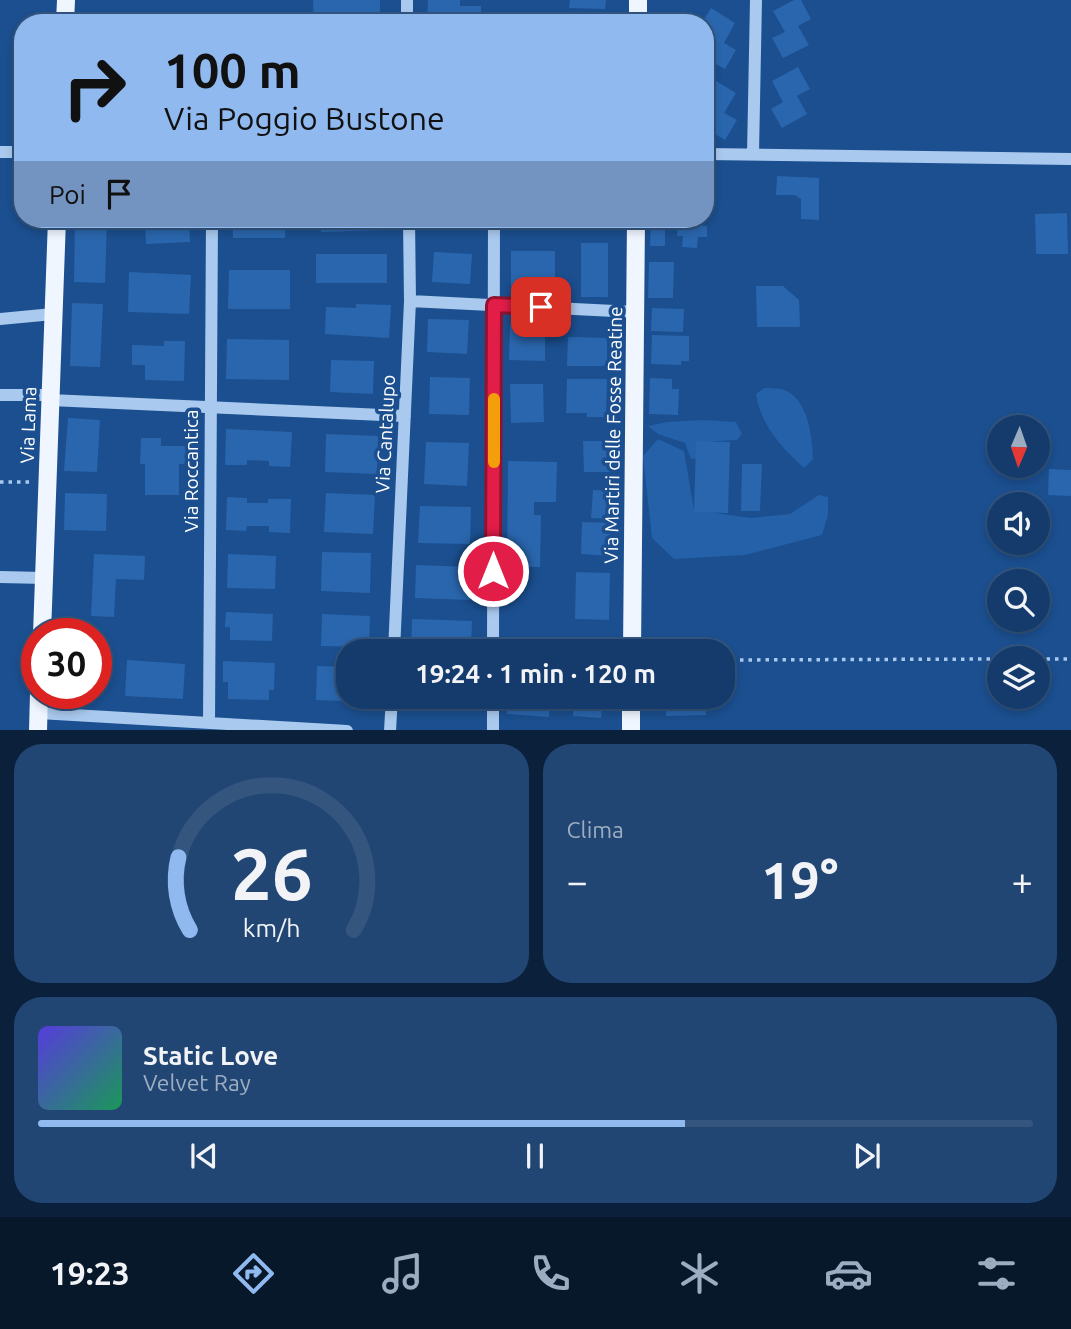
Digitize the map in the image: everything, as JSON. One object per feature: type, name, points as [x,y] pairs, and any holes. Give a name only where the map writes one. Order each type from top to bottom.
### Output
[{"type":"main road","name":"Via Lama","points":[[43,618],[57,228]]},
{"type":"main road","name":"Via Martiri delle Fosse Reatine","points":[[632,639],[636,228]]},
{"type":"main road","points":[[631,709],[631,730]]},
{"type":"street","points":[[753,154],[756,0]]},
{"type":"street","points":[[714,154],[1071,159]]},
{"type":"street","name":"Via Roccantica","points":[[209,723],[212,228]]},
{"type":"street","name":"Via Cantalupo","points":[[395,639],[410,301],[409,228]]},
{"type":"street","points":[[493,639],[494,228]]},
{"type":"street","points":[[410,301],[635,312]]},
{"type":"street","points":[[0,319],[54,314]]},
{"type":"street","points":[[0,395],[405,416]]},
{"type":"street","points":[[0,577],[44,578]]},
{"type":"street","points":[[390,730],[391,709]]},
{"type":"street","points":[[493,709],[493,730]]},
{"type":"street","points":[[38,722],[209,723],[347,730]]},
{"type":"path","points":[[0,482],[47,482]]},
{"type":"path","points":[[735,660],[987,659]]},
{"type":"path","points":[[1050,659],[1071,659]]},
{"type":"shaded area","points":[[764,388],[787,391],[805,412],[813,459],[804,468],[780,444],[762,415],[756,394]]},
{"type":"shaded area","points":[[667,422],[736,422],[742,434],[737,440],[701,442],[698,458],[691,459],[685,443],[658,434],[648,426]]},
{"type":"shaded area","points":[[658,439],[684,451],[694,510],[751,518],[790,514],[819,495],[828,497],[828,515],[822,535],[745,555],[674,559],[652,538],[643,456]]},
{"type":"building","points":[[313,0],[380,0],[380,14],[314,14]]},
{"type":"building","points":[[428,0],[460,0],[460,6],[481,6],[481,14],[427,14]]},
{"type":"building","points":[[570,0],[606,0],[605,9],[569,8]]},
{"type":"building","points":[[794,0],[801,0],[811,19],[798,26],[809,45],[783,58],[772,38],[785,32],[773,11]]},
{"type":"building","points":[[711,8],[735,23],[724,43],[736,50],[725,69],[714,63],[714,14],[707,14]]},
{"type":"building","points":[[798,67],[810,89],[797,96],[807,114],[782,128],[771,109],[783,102],[772,81]]},
{"type":"building","points":[[714,80],[736,93],[724,113],[737,120],[725,140],[714,133]]},
{"type":"building","points":[[777,176],[819,178],[819,220],[801,219],[801,199],[795,195],[776,195]]},
{"type":"building","points":[[1067,213],[1068,254],[1036,254],[1035,214]]},
{"type":"building","points":[[75,228],[107,228],[105,283],[74,282]]},
{"type":"building","points":[[145,228],[189,228],[190,242],[146,244]]},
{"type":"building","points":[[233,228],[285,228],[285,238],[233,238]]},
{"type":"building","points":[[321,228],[381,228],[381,230],[321,232]]},
{"type":"building","points":[[431,228],[470,228],[470,229]]},
{"type":"building","points":[[651,228],[665,228],[665,246],[650,246]]},
{"type":"building","points":[[678,228],[707,228],[707,237],[698,237],[697,248],[682,247],[683,236],[677,236]]},
{"type":"building","points":[[581,243],[608,243],[608,297],[581,297]]},
{"type":"building","points":[[511,251],[555,251],[555,286],[511,286]]},
{"type":"building","points":[[434,252],[472,254],[470,284],[432,282]]},
{"type":"building","points":[[316,254],[387,254],[387,283],[316,283]]},
{"type":"building","points":[[649,262],[674,262],[673,298],[648,298]]},
{"type":"building","points":[[229,270],[290,270],[290,309],[228,309]]},
{"type":"building","points":[[129,272],[191,275],[189,314],[128,312]]},
{"type":"building","points":[[756,286],[783,286],[799,300],[800,327],[757,327]]},
{"type":"building","points":[[72,303],[103,304],[100,367],[70,366]]},
{"type":"building","points":[[356,304],[391,305],[389,338],[325,334],[326,307],[356,308]]},
{"type":"building","points":[[652,308],[684,309],[683,332],[651,331]]},
{"type":"building","points":[[428,319],[469,320],[467,354],[427,352]]},
{"type":"building","points":[[510,325],[545,326],[545,361],[509,360]]},
{"type":"building","points":[[652,335],[689,336],[689,361],[681,361],[681,365],[651,364]]},
{"type":"building","points":[[568,337],[607,338],[607,366],[567,366]]},
{"type":"building","points":[[227,339],[289,340],[289,380],[226,379]]},
{"type":"building","points":[[164,341],[185,341],[184,381],[145,380],[145,365],[132,365],[132,345],[164,346]]},
{"type":"building","points":[[331,360],[374,361],[373,394],[330,392]]},
{"type":"building","points":[[430,377],[470,378],[469,415],[429,414]]},
{"type":"building","points":[[650,378],[672,379],[672,389],[679,389],[678,415],[649,414]]},
{"type":"building","points":[[567,379],[607,379],[606,417],[566,413]]},
{"type":"building","points":[[510,384],[543,384],[544,422],[511,423]]},
{"type":"building","points":[[68,418],[100,420],[97,472],[64,471]]},
{"type":"building","points":[[226,429],[292,432],[290,467],[269,466],[269,461],[247,460],[247,465],[225,465]]},
{"type":"building","points":[[326,434],[378,436],[377,474],[325,472]]},
{"type":"building","points":[[141,438],[161,438],[161,446],[187,446],[186,464],[179,464],[179,495],[145,495],[145,464],[140,464]]},
{"type":"building","points":[[583,441],[611,441],[610,472],[584,472]]},
{"type":"building","points":[[696,441],[730,442],[728,513],[694,512]]},
{"type":"building","points":[[426,442],[469,443],[467,486],[424,484]]},
{"type":"building","points":[[508,461],[557,462],[556,502],[534,502],[534,515],[541,515],[540,567],[507,567]]},
{"type":"building","points":[[742,464],[762,464],[760,511],[741,511]]},
{"type":"building","points":[[1050,469],[1071,470],[1071,496],[1050,495]]},
{"type":"building","points":[[593,490],[611,491],[610,519],[591,518]]},
{"type":"building","points":[[65,493],[107,494],[106,531],[64,530]]},
{"type":"building","points":[[326,493],[375,495],[373,534],[324,532]]},
{"type":"building","points":[[227,497],[247,498],[247,503],[291,499],[290,533],[269,532],[269,526],[247,526],[246,531],[226,530]]},
{"type":"building","points":[[420,506],[471,507],[470,544],[418,543]]},
{"type":"building","points":[[582,522],[611,523],[610,556],[581,554]]},
{"type":"building","points":[[322,552],[371,553],[370,593],[321,591]]},
{"type":"building","points":[[94,554],[145,556],[144,580],[116,579],[114,617],[91,616]]},
{"type":"building","points":[[228,554],[276,556],[275,589],[227,588]]},
{"type":"building","points":[[416,565],[471,567],[470,600],[415,598]]},
{"type":"building","points":[[576,572],[610,573],[609,620],[575,619]]},
{"type":"building","points":[[226,612],[273,614],[272,641],[230,640],[230,627],[225,627]]},
{"type":"building","points":[[322,614],[370,616],[369,639],[336,639],[336,646],[321,646]]},
{"type":"building","points":[[412,619],[472,621],[471,639],[411,639]]},
{"type":"building","points":[[127,660],[185,664],[183,699],[125,696]]},
{"type":"building","points":[[223,661],[275,663],[274,690],[269,690],[269,700],[228,699],[228,682],[223,682]]},
{"type":"building","points":[[317,666],[336,667],[336,701],[316,700]]},
{"type":"building","points":[[409,709],[469,709],[469,711]]},
{"type":"building","points":[[507,709],[549,709],[549,717],[507,714]]},
{"type":"building","points":[[573,709],[602,709],[601,718],[573,716]]},
{"type":"building","points":[[666,709],[706,709],[706,715],[666,716]]},
{"type":"slow traffic","points":[[494,399],[494,462]]},
{"type":"route","points":[[493,571],[494,305],[541,307]]}]
